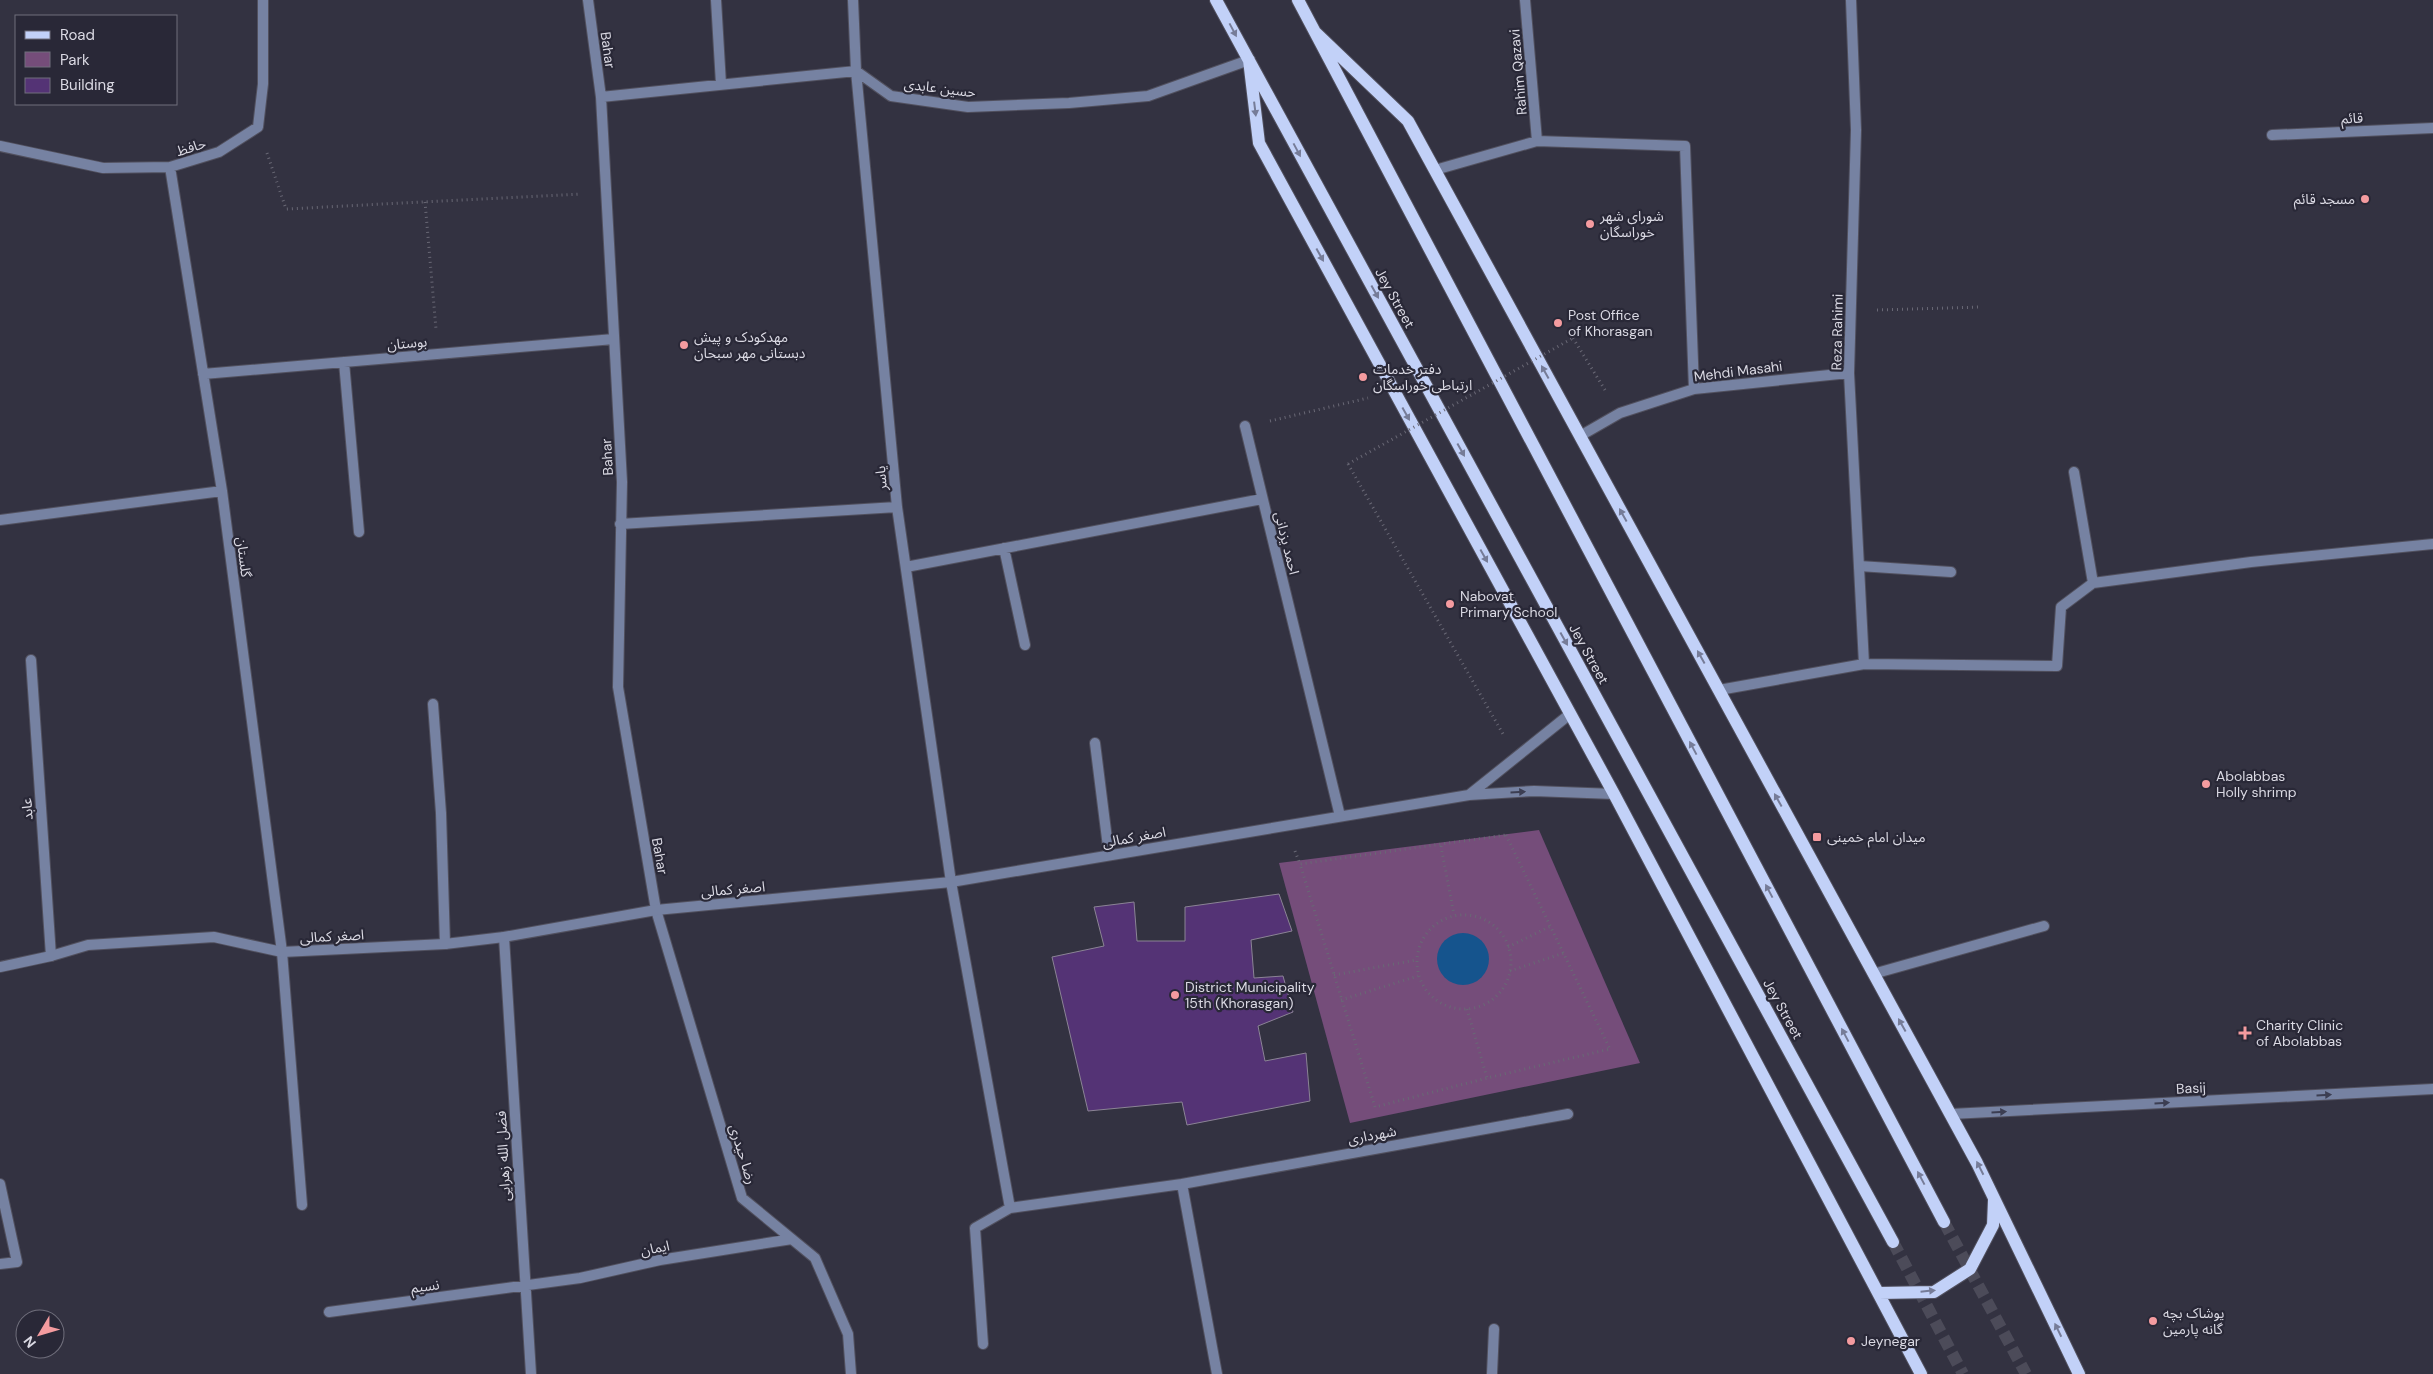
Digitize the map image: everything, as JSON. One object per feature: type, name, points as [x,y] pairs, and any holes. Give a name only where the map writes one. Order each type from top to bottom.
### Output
[{"type":"main road","name":"Jey Street","points":[[1216,0],[1893,1242]]},
{"type":"main road","points":[[1298,0],[1944,1222]]},
{"type":"main road","points":[[1315,32],[1408,121],[1951,1114],[2079,1374]]},
{"type":"main road","points":[[1249,60],[1259,143],[1614,794],[1921,1374]]},
{"type":"main road","points":[[1879,1293],[1934,1292],[1970,1269],[1994,1225],[1994,1198]]},
{"type":"street","points":[[258,127],[263,84],[263,0]]},
{"type":"street","name":"Bahar","points":[[588,0],[601,97],[622,482],[618,686],[656,910]]},
{"type":"street","points":[[716,0],[721,84]]},
{"type":"street","name":"یاسر","points":[[854,0],[856,71],[898,507],[951,882],[1010,1208]]},
{"type":"street","name":"Rahim Qazavi","points":[[1525,0],[1537,141]]},
{"type":"street","name":"Reza Rahimi","points":[[1851,0],[1856,130],[1849,373],[1864,664]]},
{"type":"street","name":"حسین عابدی","points":[[856,71],[891,96],[968,107],[1069,103],[1148,96],[1249,60]]},
{"type":"street","points":[[601,97],[856,71]]},
{"type":"street","name":"حافظ","points":[[0,146],[103,168],[170,168],[219,152],[258,127]]},
{"type":"street","name":"قائم","points":[[2272,135],[2433,128]]},
{"type":"street","points":[[1435,170],[1537,141],[1684,146],[1694,389]]},
{"type":"street","name":"گلستان","points":[[170,168],[222,491],[282,952],[302,1205]]},
{"type":"street","name":"بوستان","points":[[203,374],[614,339]]},
{"type":"street","points":[[344,362],[359,532]]},
{"type":"street","name":"Mehdi Masahi","points":[[1580,436],[1620,413],[1694,389],[1849,373]]},
{"type":"street","name":"احمد یزدانی","points":[[1245,426],[1340,816]]},
{"type":"street","points":[[2074,472],[2093,582]]},
{"type":"street","points":[[0,520],[222,491]]},
{"type":"street","points":[[906,567],[1262,499]]},
{"type":"street","points":[[620,524],[898,507]]},
{"type":"street","points":[[1719,690],[1864,664],[2057,666],[2062,607],[2093,582],[2251,562],[2433,544]]},
{"type":"street","points":[[1004,548],[1025,646]]},
{"type":"street","points":[[1859,566],[1951,572]]},
{"type":"street","name":"عابد","points":[[31,660],[51,956]]},
{"type":"street","points":[[433,704],[441,813],[445,944]]},
{"type":"street","points":[[1469,795],[1570,714]]},
{"type":"street","points":[[1094,743],[1109,855]]},
{"type":"street","name":"اصغر کمالی","points":[[0,967],[51,956],[88,945],[214,937],[282,952],[445,944],[656,910],[951,882],[1469,795],[1534,791],[1614,794]]},
{"type":"street","name":"رضا حیدری","points":[[656,910],[742,1198],[815,1258],[848,1334],[851,1374]]},
{"type":"street","points":[[1873,974],[2044,926]]},
{"type":"street","name":"فضل الله زهرایی","points":[[504,936],[531,1374]]},
{"type":"street","name":"Basij","points":[[1951,1114],[2433,1089]]},
{"type":"street","name":"شهرداری","points":[[1010,1208],[1182,1184],[1568,1114]]},
{"type":"street","points":[[0,1184],[16,1262],[0,1264]]},
{"type":"street","points":[[1182,1184],[1217,1374]]},
{"type":"street","points":[[983,1344],[975,1228],[1010,1208]]},
{"type":"street","name":"ایمان","points":[[525,1286],[580,1278],[660,1260],[792,1240]]},
{"type":"street","name":"نسیم","points":[[329,1312],[525,1286]]},
{"type":"street","points":[[1492,1374],[1494,1329]]},
{"type":"path","points":[[258,127],[286,209],[606,193]]},
{"type":"path","points":[[425,202],[438,354]]},
{"type":"path","points":[[1851,310],[1981,307]]},
{"type":"path","points":[[1516,756],[1348,464],[1573,338],[1620,413]]},
{"type":"path","points":[[1245,426],[1394,392]]},
{"type":"path","points":[[1506,835],[1551,926],[1610,1049],[1375,1107],[1300,864],[1441,846],[1506,835]]},
{"type":"path","points":[[1441,846],[1454,915]]},
{"type":"path","points":[[1454,915],[1484,919],[1497,928],[1508,947],[1510,971],[1505,986],[1495,998],[1482,1006],[1467,1009],[1451,1007],[1437,1001],[1425,990],[1418,976],[1416,960],[1427,931],[1439,921],[1454,915]]},
{"type":"path","points":[[1508,947],[1551,926]]},
{"type":"path","points":[[1510,971],[1564,953]]},
{"type":"path","points":[[1334,975],[1416,960]]},
{"type":"path","points":[[1341,1000],[1418,976]]},
{"type":"path","points":[[1467,1009],[1487,1078]]},
{"type":"green space","points":[[1539,830],[1640,1063],[1350,1123],[1279,863]]},
{"type":"water","points":[[1463,933],[1477,937],[1485,945],[1489,959],[1485,973],[1477,981],[1463,985],[1449,981],[1441,973],[1437,959],[1441,945],[1449,937]]},
{"type":"building","name":"District Municipality 15th (Khorasgan)","points":[[1279,894],[1292,931],[1251,940],[1254,978],[1283,976],[1293,1012],[1258,1026],[1265,1061],[1306,1053],[1310,1101],[1187,1125],[1182,1102],[1088,1111],[1052,957],[1104,946],[1094,907],[1134,902],[1137,941],[1185,941],[1185,907]]},
{"type":"tunnel","points":[[1944,1222],[2026,1374]]},
{"type":"tunnel","points":[[1893,1242],[1963,1374]]},
{"type":"place","name":"مسجد قائم","points":[[2365,199]]},
{"type":"place","name":"شورای شهر خوراسگان","points":[[1590,224]]},
{"type":"place","name":"Post Office of Khorasgan","points":[[1558,323]]},
{"type":"place","name":"مهدکودک و پیش دبستانی مهر سبحان","points":[[684,345]]},
{"type":"place","name":"دفتر خدمات ارتباطی خوراسگان","points":[[1363,377]]},
{"type":"place","name":"Nabovat Primary School","points":[[1450,604]]},
{"type":"place","name":"Abolabbas Holly shrimp","points":[[2206,784]]},
{"type":"place","name":"میدان امام خمینی","points":[[1817,837]]},
{"type":"place","name":"District Municipality 15th (Khorasgan)","points":[[1175,995]]},
{"type":"place","name":"Charity Clinic of Abolabbas","points":[[2245,1033]]},
{"type":"place","name":"پوشاک بچه گانه پارمین","points":[[2153,1321]]},
{"type":"place","name":"Jeynegar","points":[[1851,1341]]}]
